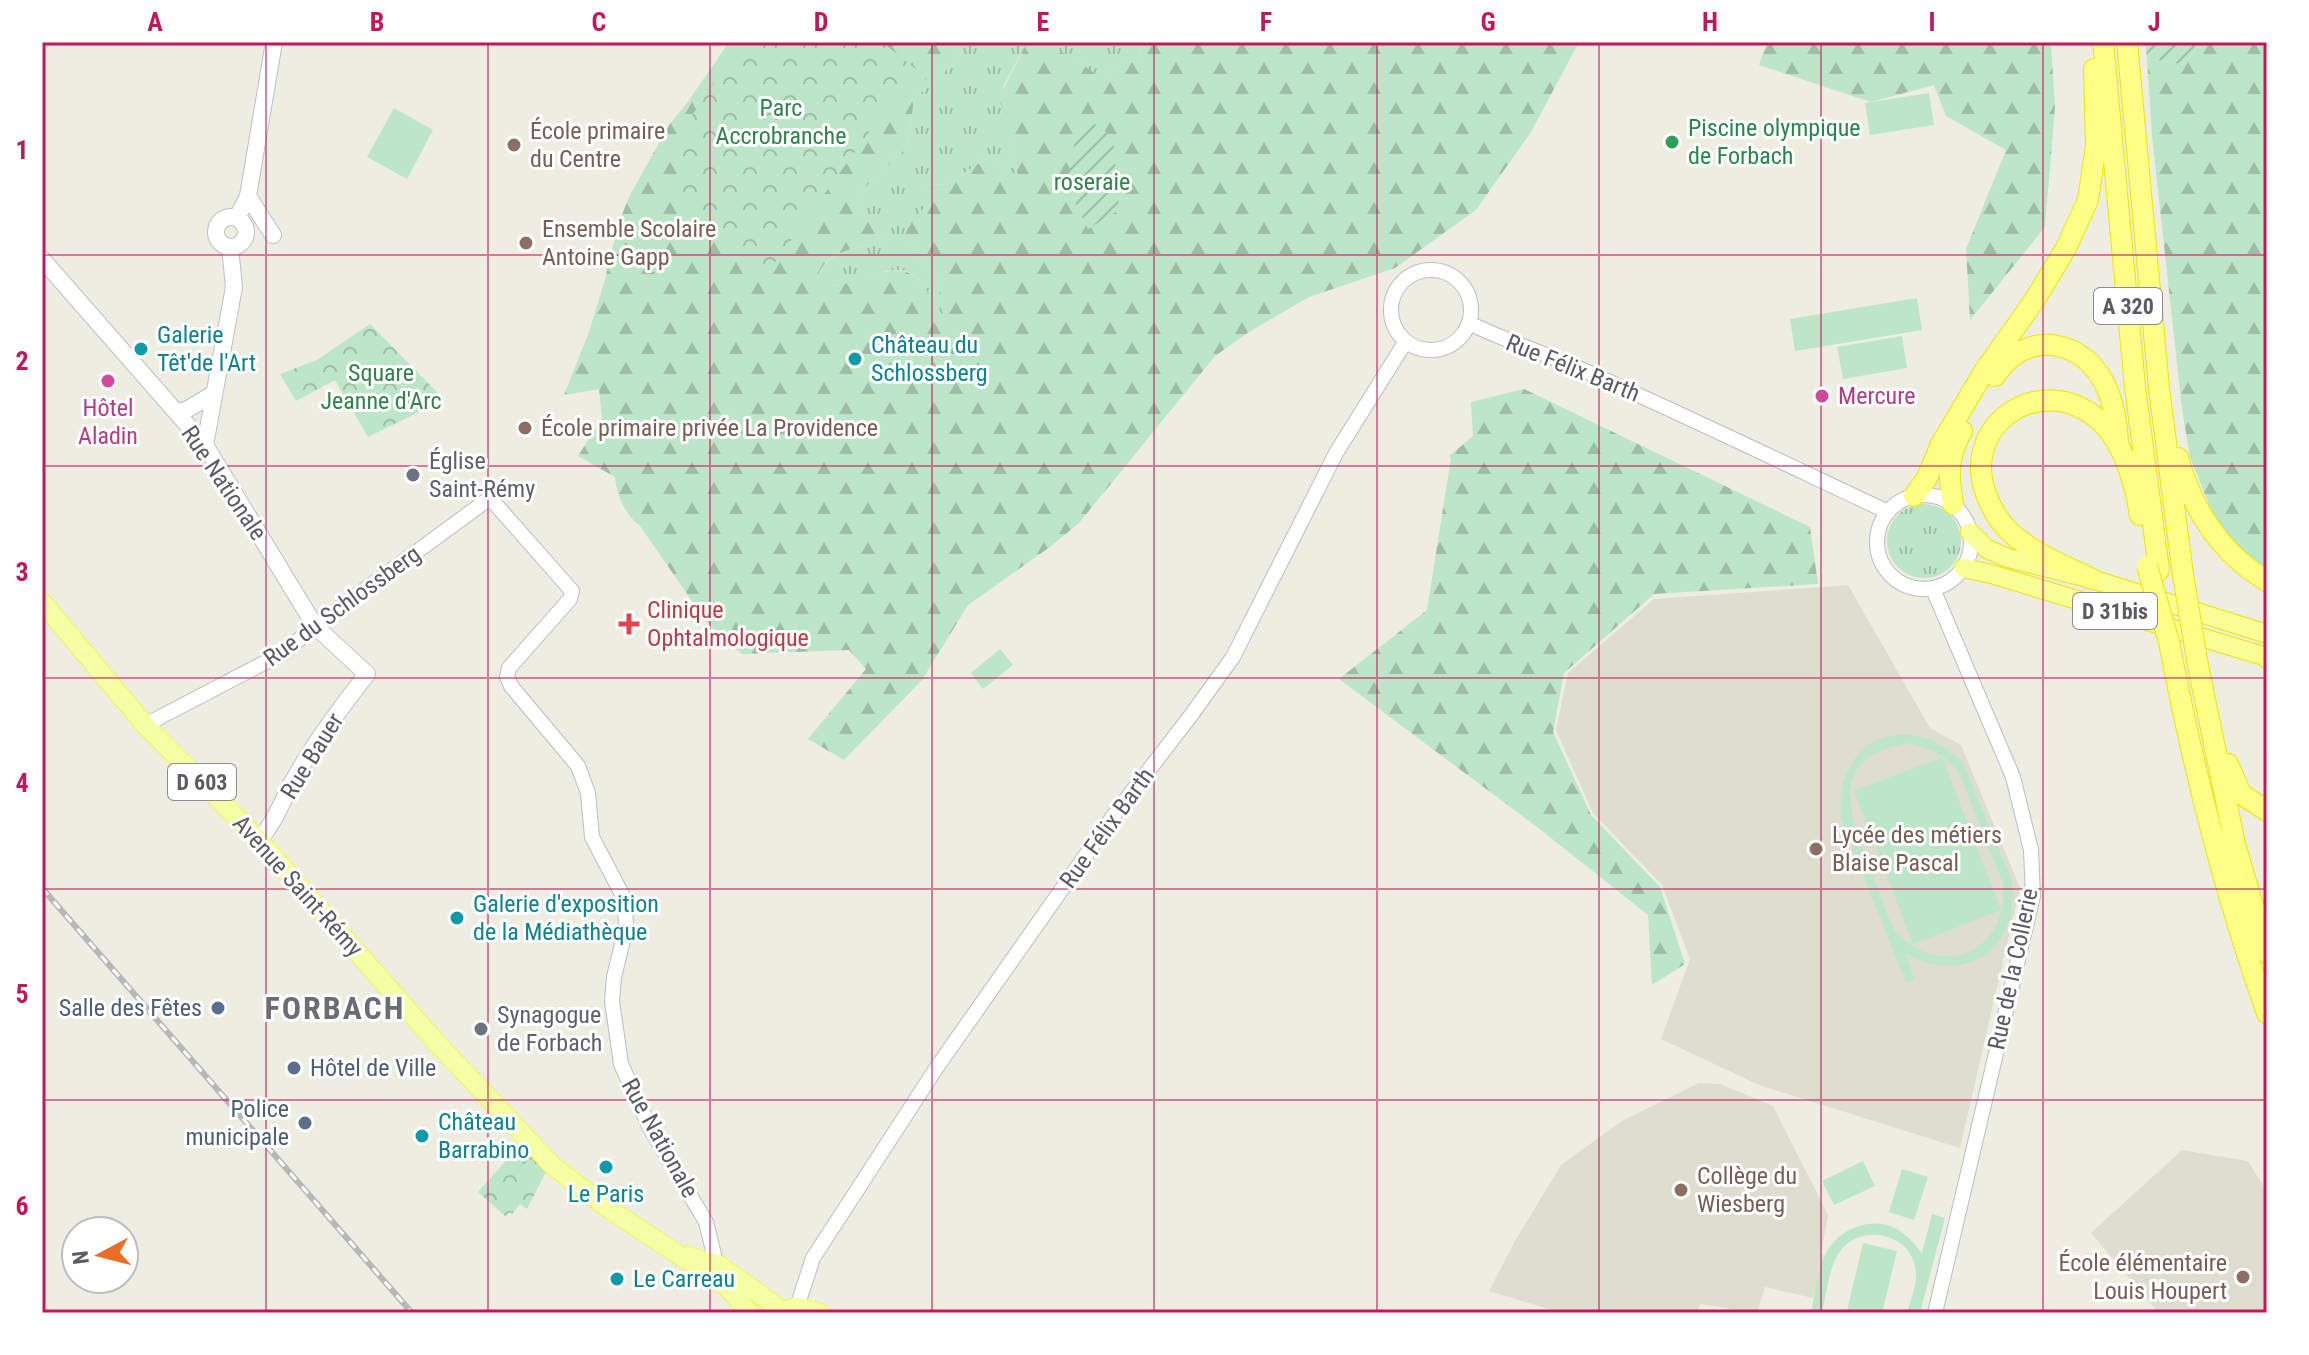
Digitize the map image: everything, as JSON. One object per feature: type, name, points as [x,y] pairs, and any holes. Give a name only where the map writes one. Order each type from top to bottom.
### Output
[{"type":"highway","points":[[1914,496],[1927,478],[1941,444],[1985,370],[2034,301],[2066,248],[2088,200],[2096,146],[2093,42]]},
{"type":"highway","name":"A 320","points":[[2103,42],[2153,568]]},
{"type":"highway","name":"A 320","points":[[2127,42],[2159,388],[2183,575],[2198,666],[2235,844],[2267,953]]},
{"type":"highway","points":[[1953,504],[1948,472],[1952,449],[1997,371],[2015,354],[2035,345],[2056,344],[2071,349],[2096,371],[2107,387],[2115,415],[2118,444],[2138,503],[2197,776],[2227,893],[2267,1013]]},
{"type":"highway","points":[[2159,388],[2182,476],[2201,518],[2219,542],[2267,581]]},
{"type":"highway","points":[[2092,579],[2047,557],[2010,533],[1992,509],[1981,483],[1981,453],[1993,428],[2012,410],[2034,401],[2055,400],[2082,408],[2101,422],[2118,444]]},
{"type":"highway","name":"D 31bis","points":[[1970,532],[1987,549],[2008,558],[2092,579],[2267,634]]},
{"type":"highway","name":"D 31bis","points":[[1964,568],[2267,657]]},
{"type":"highway","points":[[2208,715],[2241,794],[2267,811]]},
{"type":"main road","points":[[205,445],[234,287],[230,247],[218,240],[216,229],[222,219],[237,218],[248,196],[274,42]]},
{"type":"main road","points":[[248,196],[273,235]]},
{"type":"main road","name":"Rue Nationale","points":[[42,259],[205,445],[315,626],[367,674]]},
{"type":"main road","points":[[177,413],[213,394]]},
{"type":"main road","name":"Avenue Saint-Rémy","points":[[42,602],[145,725],[259,840],[446,1053],[552,1165],[685,1262],[726,1286],[750,1313]]},
{"type":"main road","name":"Rue Bauer","points":[[259,840],[270,828],[323,730],[367,674]]},
{"type":"main road","name":"Avenue Saint-Rémy","points":[[674,1252],[716,1263],[787,1310]]},
{"type":"main road","points":[[787,1310],[820,1313]]},
{"type":"street","points":[[1435,269],[1459,280],[1468,294],[1472,309],[1461,337],[1450,346],[1434,350],[1419,348],[1406,341],[1395,327],[1391,309],[1394,295],[1405,279],[1416,272],[1435,269]]},
{"type":"street","name":"Rue Félix Barth","points":[[1469,323],[1678,412],[1888,512]]},
{"type":"street","name":"Rue Félix Barth","points":[[787,1310],[813,1258],[937,1067],[1114,815],[1233,657],[1336,453],[1406,341]]},
{"type":"street","points":[[1928,495],[1953,504],[1964,517],[1970,532],[1971,551],[1964,568],[1950,582],[1933,589],[1918,589],[1893,577],[1883,566],[1878,553],[1880,524],[1888,512],[1914,496],[1928,495]]},
{"type":"street","name":"Rue du Schlossberg","points":[[145,725],[283,653],[315,626],[490,498]]},
{"type":"street","name":"Rue Nationale","points":[[490,498],[572,591],[570,599],[509,668],[507,677],[511,686],[578,766],[588,793],[592,837],[625,900],[626,928],[617,962],[612,1001],[621,1064],[650,1128],[706,1222],[716,1263]]},
{"type":"street","name":"Rue de la Collerie","points":[[1933,589],[2013,777],[2031,850],[2033,896],[1935,1313]]},
{"type":"shaded area","name":"Lycée des métiers Blaise Pascal","points":[[1848,585],[1930,728],[1961,745],[2020,888],[1960,1148],[1759,1085],[1661,1039],[1690,959],[1662,885],[1593,813],[1556,730],[1568,673],[1654,599]]},
{"type":"shaded area","name":"Collège du Wiesberg","points":[[1699,1083],[1720,1084],[1773,1106],[1828,1215],[1821,1253],[1824,1256],[1813,1298],[1765,1287],[1757,1313],[1700,1304],[1697,1313],[1562,1313],[1489,1291],[1561,1165],[1622,1121]]},
{"type":"shaded area","points":[[2182,1150],[2248,1161],[2267,1192],[2267,1313],[2159,1313],[2091,1233]]},
{"type":"green space","points":[[729,42],[966,42],[957,60],[914,99],[908,147],[854,197],[882,242],[835,256],[827,261],[817,278],[833,281],[834,286],[888,271],[909,273],[918,279],[943,316],[937,276],[906,240],[906,228],[926,206],[925,184],[947,185],[988,157],[1018,176],[1006,112],[998,100],[1027,42],[1056,49],[1100,77],[1139,56],[1144,42],[1579,42],[1531,132],[1476,210],[1395,268],[1309,297],[1215,356],[1079,523],[968,605],[922,680],[844,760],[808,739],[866,669],[849,650],[742,654],[708,624],[626,510],[615,477],[578,456],[602,418],[599,389],[564,395],[589,332],[619,222],[630,195],[669,125]]},
{"type":"green space","name":"Parc Accrobranche","points":[[742,42],[882,42],[927,78],[875,124],[765,276],[680,212],[678,136]]},
{"type":"green space","points":[[966,42],[1027,42],[1003,87],[1018,177],[988,157],[947,185],[926,184],[926,206],[906,228],[906,240],[937,276],[944,317],[919,280],[903,270],[883,272],[843,286],[817,279],[827,262],[843,252],[882,242],[853,197],[908,147],[914,99],[957,60]]},
{"type":"green space","points":[[1037,42],[1144,42],[1139,56],[1100,78],[1081,64]]},
{"type":"green space","points":[[1767,42],[2051,42],[2055,107],[2045,227],[1970,320],[1966,249],[2006,150],[1946,116],[1934,85],[1871,102],[1759,65]]},
{"type":"green space","points":[[2145,42],[2200,42],[2185,65],[2147,58]]},
{"type":"green space","points":[[2200,42],[2267,42],[2267,572],[2222,537],[2190,457],[2182,409],[2152,136],[2147,58],[2185,65]]},
{"type":"green space","points":[[1929,93],[1934,125],[1870,135],[1865,103]]},
{"type":"green space","points":[[394,108],[433,130],[407,179],[367,157]]},
{"type":"green space","name":"roseraie","points":[[1093,123],[1113,137],[1119,210],[1088,229],[1067,185],[1078,124]]},
{"type":"green space","points":[[1917,298],[1922,330],[1795,351],[1790,319]]},
{"type":"green space","name":"Square Jeanne d'Arc","points":[[370,324],[439,394],[439,402],[368,437],[335,380],[296,401],[280,374],[317,360]]},
{"type":"green space","points":[[1902,336],[1907,368],[1843,379],[1837,347]]},
{"type":"green space","points":[[1524,389],[1810,527],[1818,584],[1654,594],[1564,673],[1553,732],[1591,815],[1660,887],[1685,964],[1652,985],[1648,915],[1537,827],[1339,679],[1427,610],[1449,456],[1473,436],[1471,402]]},
{"type":"green space","points":[[1924,504],[1938,507],[1950,515],[1958,527],[1961,541],[1958,555],[1950,567],[1938,575],[1924,578],[1910,575],[1898,567],[1890,555],[1887,541],[1890,527],[1898,515],[1910,507]]},
{"type":"green space","points":[[1000,649],[1013,665],[983,689],[971,673]]},
{"type":"green space","points":[[1905,734],[1937,743],[1963,763],[2012,881],[2012,905],[2007,926],[1997,943],[1984,955],[1967,963],[1948,966],[1905,953],[1914,979],[1906,983],[1841,819],[1840,807],[1847,773],[1860,753],[1880,739]],"holes":[[[1909,743],[1943,757],[1959,773],[2003,883],[2002,907],[1996,926],[1984,942],[1969,952],[1952,956],[1933,955],[1913,946],[1895,931],[1854,821],[1850,803],[1856,771],[1867,759],[1884,749]]]},
{"type":"green space","points":[[1942,757],[2001,910],[1913,944],[1854,791]]},
{"type":"green space","points":[[522,1143],[548,1168],[527,1209],[520,1204],[512,1214],[510,1212],[505,1216],[478,1192]]},
{"type":"green space","points":[[1863,1161],[1875,1186],[1834,1205],[1822,1181]]},
{"type":"green space","points":[[1902,1169],[1928,1177],[1914,1220],[1889,1212]]},
{"type":"green space","points":[[1932,1214],[1945,1218],[1920,1313],[1907,1313],[1916,1276],[1914,1261],[1907,1249],[1884,1236],[1870,1235],[1857,1238],[1845,1246],[1833,1264],[1822,1313],[1811,1313],[1823,1260],[1839,1237],[1856,1227],[1876,1223],[1903,1233],[1922,1253]]},
{"type":"green space","points":[[1863,1243],[1897,1251],[1882,1313],[1847,1311]]},
{"type":"railway","points":[[42,888],[412,1313]]},
{"type":"place","name":"Piscine olympique de Forbach","points":[[1672,142]]},
{"type":"place","name":"École primaire du Centre","points":[[514,145]]},
{"type":"place","name":"Ensemble Scolaire Antoine Gapp","points":[[526,243]]},
{"type":"place","name":"Galerie Têt'de l'Art","points":[[141,349]]},
{"type":"place","name":"Château du Schlossberg","points":[[855,359]]},
{"type":"place","name":"Hôtel Aladin","points":[[108,381]]},
{"type":"place","name":"Mercure","points":[[1822,396]]},
{"type":"place","name":"École primaire privée La Providence","points":[[525,428]]},
{"type":"place","name":"Église Saint-Rémy","points":[[413,475]]},
{"type":"place","name":"Clinique Ophtalmologique","points":[[629,624]]},
{"type":"place","name":"Lycée des métiers Blaise Pascal","points":[[1816,849]]},
{"type":"place","name":"Galerie d'exposition de la Médiathèque","points":[[457,918]]},
{"type":"place","name":"Salle des Fêtes","points":[[218,1008]]},
{"type":"place","name":"Synagogue de Forbach","points":[[481,1029]]},
{"type":"place","name":"Hôtel de Ville","points":[[294,1068]]},
{"type":"place","name":"Police municipale","points":[[305,1123]]},
{"type":"place","name":"Château Barrabino","points":[[422,1136]]},
{"type":"place","name":"Le Paris","points":[[606,1167]]},
{"type":"place","name":"Collège du Wiesberg","points":[[1681,1190]]},
{"type":"place","name":"École élémentaire Louis Houpert","points":[[2243,1277]]},
{"type":"place","name":"Le Carreau","points":[[617,1279]]},
{"type":"district","name":"FORBACH","points":[[335,1008]]}]
